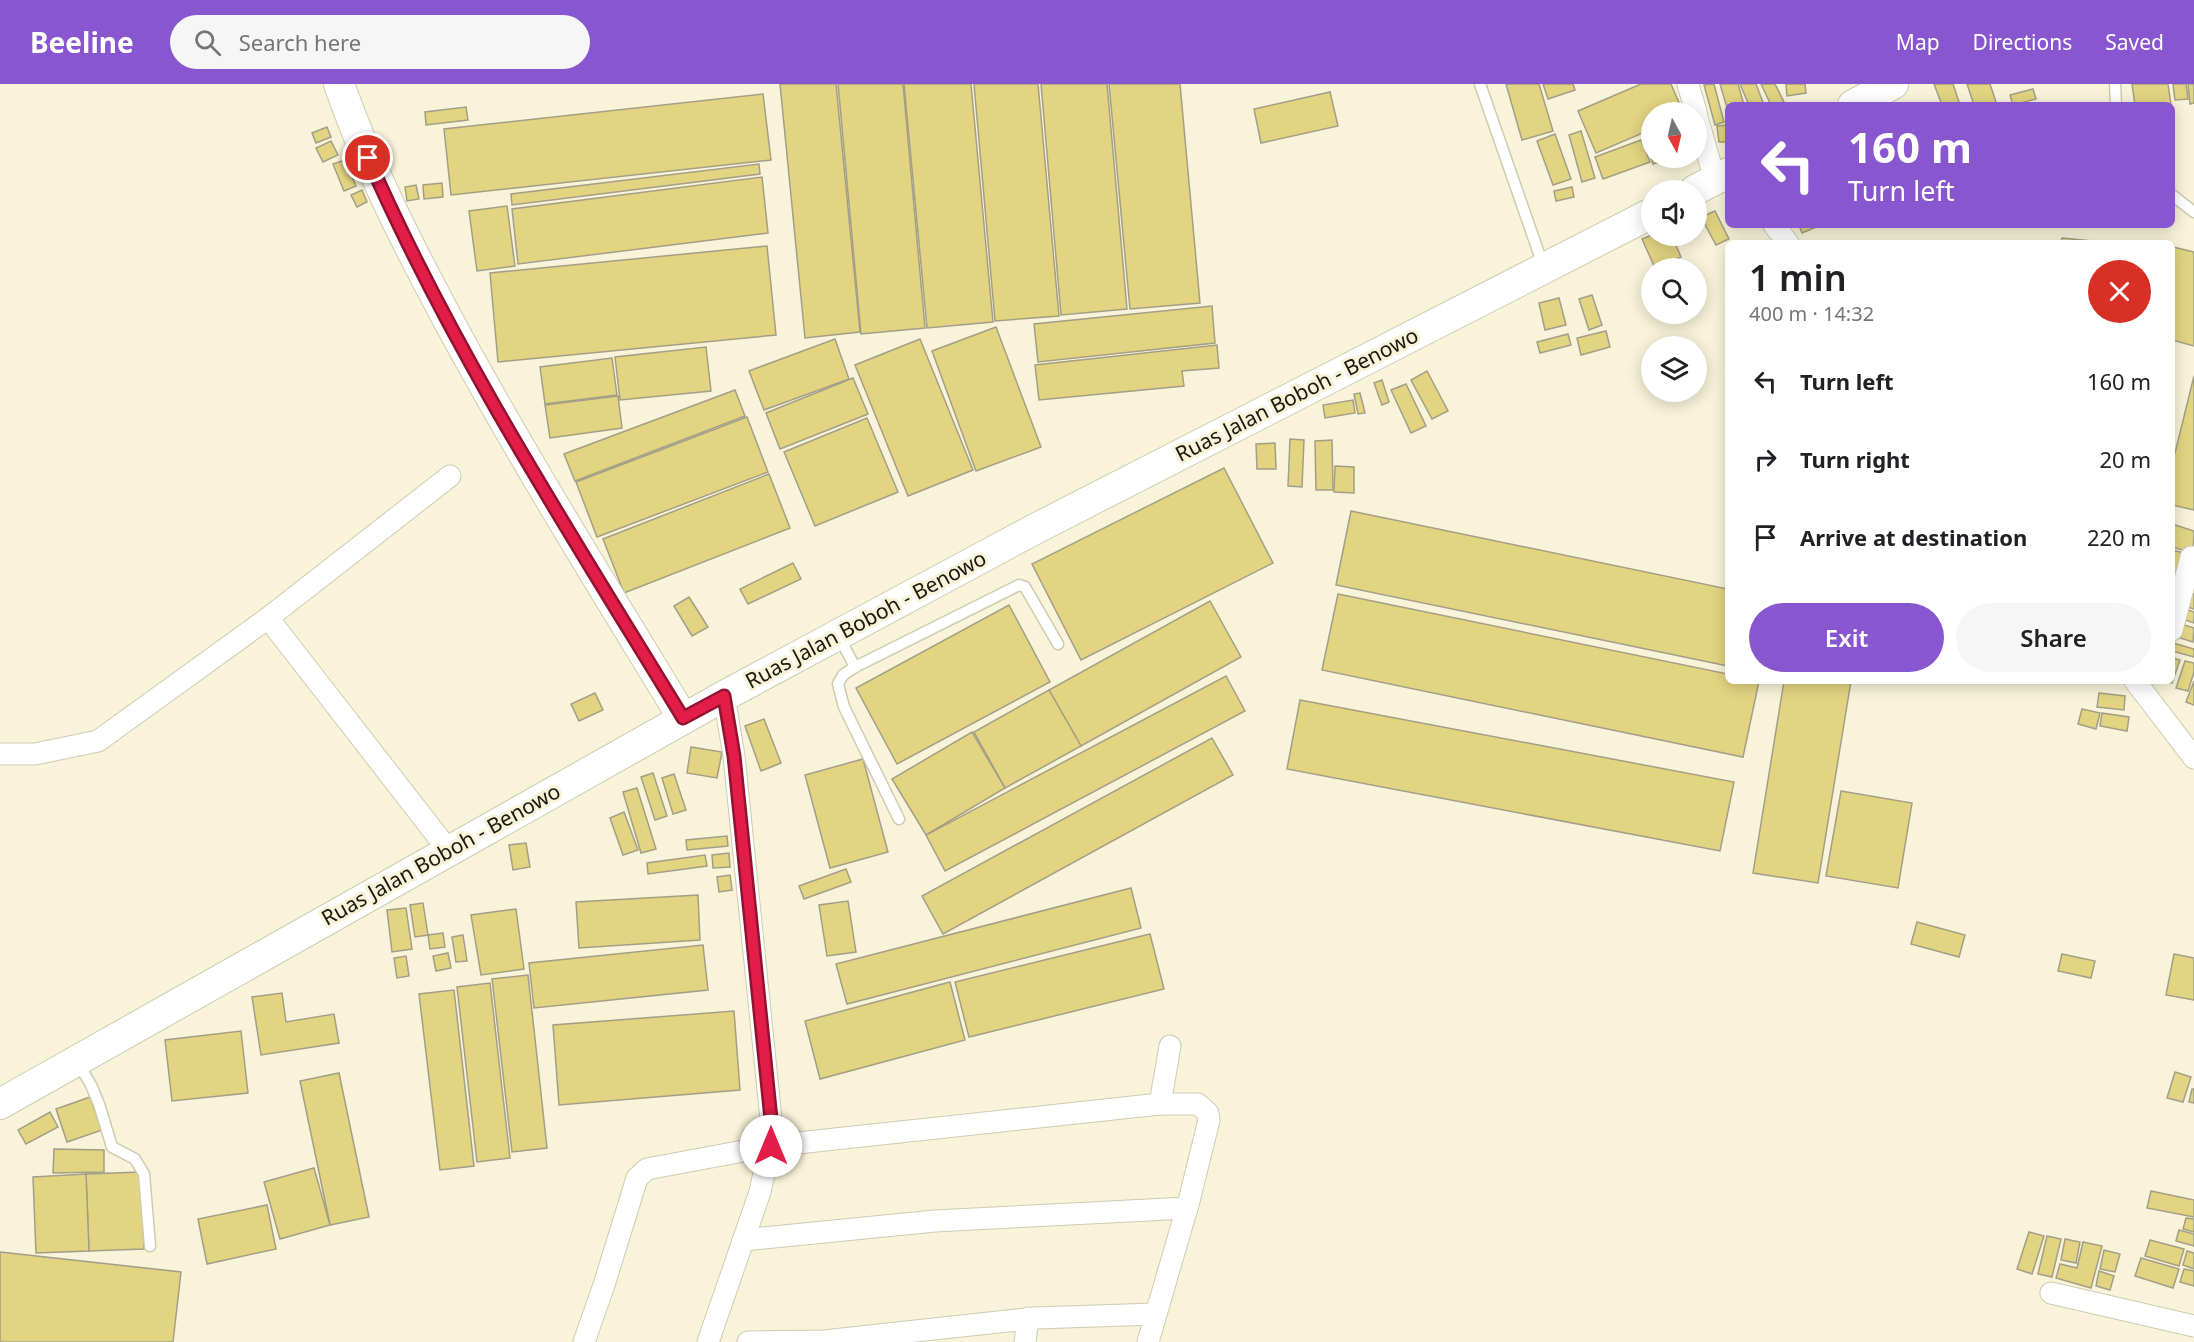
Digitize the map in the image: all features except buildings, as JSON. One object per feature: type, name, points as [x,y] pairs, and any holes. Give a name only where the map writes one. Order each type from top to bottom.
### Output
[{"type":"main road","points":[[339,84],[351,119],[393,215],[480,379],[683,718]]},
{"type":"main road","points":[[1859,102],[1893,84]]},
{"type":"main road","name":"Ruas Jalan Boboh - Benowo","points":[[0,1104],[683,718],[1035,529],[1641,219]]},
{"type":"street","points":[[1688,84],[1693,102]]},
{"type":"street","points":[[1707,157],[1713,181]]},
{"type":"street","points":[[1776,228],[1786,240]]},
{"type":"street","points":[[0,754],[35,754],[98,741],[268,618],[450,476]]},
{"type":"street","points":[[2175,618],[2191,557]]},
{"type":"street","points":[[268,618],[449,851]]},
{"type":"street","points":[[2141,684],[2154,691],[2194,758]]},
{"type":"street","points":[[708,1342],[760,1192],[771,1146],[771,1119],[734,756],[724,696]]},
{"type":"street","points":[[1160,1104],[1170,1046]]},
{"type":"street","points":[[584,1342],[639,1174],[647,1169],[771,1146],[1160,1104],[1198,1104],[1208,1113],[1209,1120],[1149,1342]]},
{"type":"street","points":[[743,1240],[934,1221],[1187,1208]]},
{"type":"street","points":[[2050,1293],[2194,1326]]},
{"type":"street","points":[[748,1342],[824,1342],[1028,1318],[1156,1314]]},
{"type":"street","points":[[1025,1342],[1028,1318]]},
{"type":"street","points":[[861,1338],[882,1342]]},
{"type":"lane","points":[[1480,84],[1544,268]]},
{"type":"lane","points":[[2115,84],[2116,102]]},
{"type":"lane","points":[[2175,197],[2194,212]]},
{"type":"lane","points":[[899,819],[844,707],[838,684],[843,675],[1019,585],[1025,587],[1058,644]]},
{"type":"lane","points":[[838,635],[855,667]]},
{"type":"lane","points":[[76,1060],[99,1104],[112,1147],[135,1159],[144,1173],[150,1246]]},
{"type":"route","points":[[368,158],[393,215],[502,419],[683,718],[724,696],[734,756],[771,1119],[771,1146]]}]
